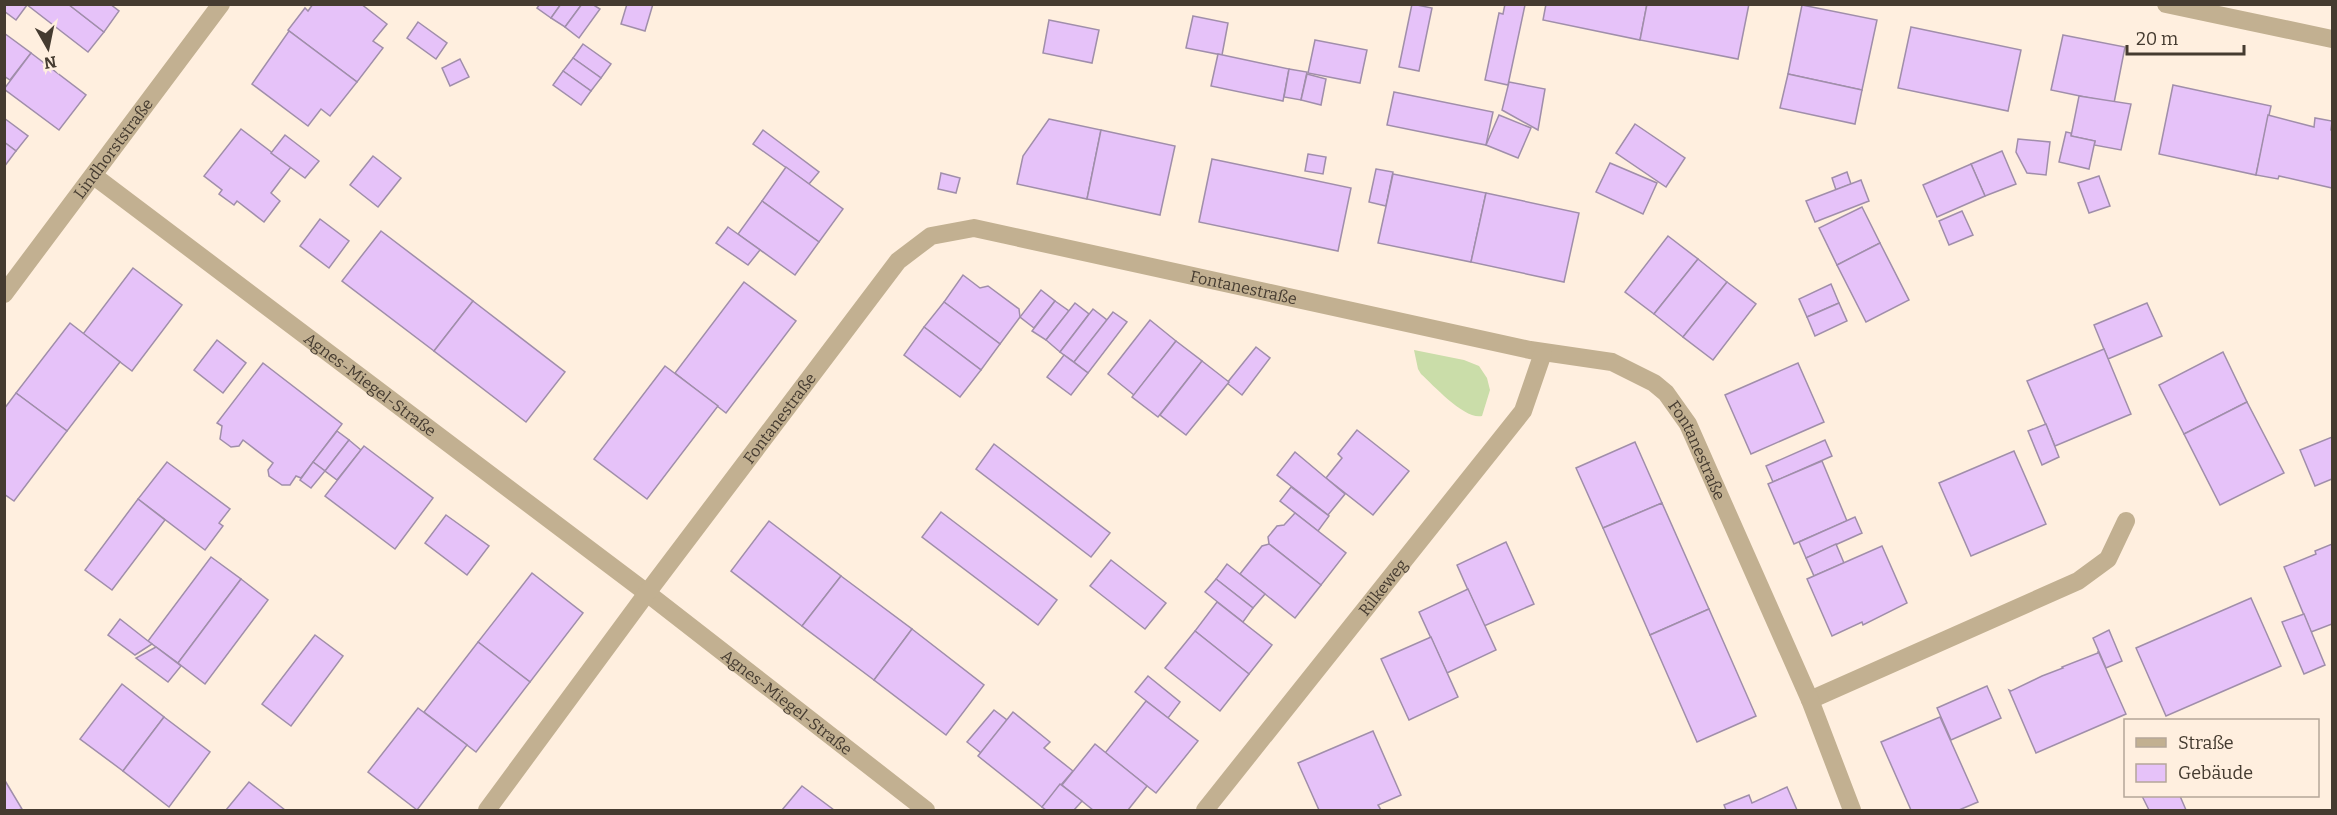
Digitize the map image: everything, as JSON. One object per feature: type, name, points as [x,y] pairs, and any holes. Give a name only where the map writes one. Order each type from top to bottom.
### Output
[{"type":"street","name":"Lindhorststraße","points":[[4,294],[221,4]]},
{"type":"street","points":[[2166,4],[2332,39]]},
{"type":"street","name":"Agnes-Miegel-Straße","points":[[94,176],[647,593],[927,810]]},
{"type":"street","name":"Fontanestraße","points":[[647,593],[898,261],[931,236],[974,228],[1543,353],[1612,362],[1654,383],[1666,393],[1688,424],[1810,700],[1852,810]]},
{"type":"street","name":"Rilkeweg","points":[[1205,810],[1522,411],[1543,353]]},
{"type":"street","points":[[1810,700],[2078,581],[2108,559],[2126,521]]},
{"type":"street","points":[[488,810],[647,593]]},
{"type":"green space","points":[[1414,350],[1464,360],[1479,366],[1487,378],[1490,390],[1482,416],[1475,416],[1459,408],[1421,374]]},
{"type":"building","points":[[4,4],[27,5],[16,20],[4,11]]},
{"type":"building","points":[[26,4],[68,4],[104,32],[88,52]]},
{"type":"building","points":[[68,4],[110,4],[119,11],[104,32]]},
{"type":"building","points":[[313,4],[361,4],[387,24],[373,41],[383,48],[357,82],[288,30],[305,8],[308,11]]},
{"type":"building","points":[[540,4],[561,4],[551,18],[537,8]]},
{"type":"building","points":[[561,4],[582,4],[565,27],[551,18]]},
{"type":"building","points":[[582,4],[592,4],[600,9],[579,38],[565,27]]},
{"type":"building","points":[[627,4],[653,4],[645,31],[621,24]]},
{"type":"building","points":[[1412,4],[1432,8],[1419,71],[1399,67]]},
{"type":"building","points":[[1505,4],[1525,5],[1508,85],[1485,80],[1499,13],[1503,14]]},
{"type":"building","points":[[1546,4],[1647,4],[1640,40],[1543,20]]},
{"type":"building","points":[[1647,4],[1749,4],[1738,59],[1640,40]]},
{"type":"building","points":[[1802,5],[1877,20],[1862,90],[1788,74]]},
{"type":"building","points":[[1193,16],[1228,23],[1222,55],[1186,48]]},
{"type":"building","points":[[1049,20],[1099,30],[1092,63],[1043,53]]},
{"type":"building","points":[[418,22],[447,43],[436,59],[407,38]]},
{"type":"building","points":[[1911,27],[2021,50],[2008,111],[1898,88]]},
{"type":"building","points":[[289,31],[357,82],[330,116],[321,109],[308,126],[252,84]]},
{"type":"building","points":[[4,33],[31,53],[10,80],[4,76]]},
{"type":"building","points":[[2063,35],[2125,47],[2114,103],[2051,90]]},
{"type":"building","points":[[1315,40],[1367,50],[1360,83],[1308,73]]},
{"type":"building","points":[[583,44],[611,64],[601,78],[573,58]]},
{"type":"building","points":[[31,53],[86,95],[59,130],[4,89]]},
{"type":"building","points":[[1218,54],[1289,69],[1283,101],[1211,86]]},
{"type":"building","points":[[573,58],[601,78],[591,91],[563,71]]},
{"type":"building","points":[[460,59],[469,77],[450,86],[442,68]]},
{"type":"building","points":[[1289,69],[1307,72],[1301,100],[1284,97]]},
{"type":"building","points":[[563,71],[591,91],[581,105],[553,85]]},
{"type":"building","points":[[1307,74],[1326,79],[1321,105],[1301,100]]},
{"type":"building","points":[[1788,74],[1862,90],[1855,124],[1780,108]]},
{"type":"building","points":[[1509,82],[1545,89],[1538,130],[1502,110]]},
{"type":"building","points":[[2173,85],[2271,106],[2256,175],[2159,154]]},
{"type":"building","points":[[1394,92],[1493,112],[1486,145],[1387,125]]},
{"type":"building","points":[[2079,96],[2131,104],[2121,150],[2094,145],[2095,141],[2071,136]]},
{"type":"building","points":[[1499,115],[1531,128],[1518,158],[1486,145]]},
{"type":"building","points":[[2268,115],[2314,127],[2315,118],[2332,121],[2332,188],[2279,176],[2278,179],[2256,175]]},
{"type":"building","points":[[4,118],[28,136],[16,151],[4,142]]},
{"type":"building","points":[[1049,119],[1101,130],[1087,199],[1017,184],[1023,156]]},
{"type":"building","points":[[1635,124],[1685,158],[1666,187],[1616,153]]},
{"type":"building","points":[[241,129],[291,167],[271,193],[280,201],[264,222],[237,201],[234,205],[219,194],[222,190],[204,176]]},
{"type":"building","points":[[763,130],[819,172],[809,184],[753,144]]},
{"type":"building","points":[[1101,130],[1175,146],[1160,215],[1087,199]]},
{"type":"building","points":[[2066,132],[2071,133],[2071,136],[2095,141],[2089,169],[2059,162]]},
{"type":"building","points":[[285,135],[319,161],[305,178],[271,153]]},
{"type":"building","points":[[2018,139],[2050,142],[2046,175],[2027,173],[2016,152]]},
{"type":"building","points":[[4,142],[16,151],[4,167]]},
{"type":"building","points":[[2002,151],[2016,184],[1985,196],[1971,164]]},
{"type":"building","points":[[1308,154],[1326,157],[1323,174],[1305,171]]},
{"type":"building","points":[[373,156],[401,178],[378,207],[350,185]]},
{"type":"building","points":[[1212,159],[1351,188],[1338,251],[1199,222]]},
{"type":"building","points":[[1610,163],[1657,183],[1643,214],[1596,192]]},
{"type":"building","points":[[1971,164],[1985,196],[1937,217],[1923,185]]},
{"type":"building","points":[[786,167],[843,209],[819,242],[762,201]]},
{"type":"building","points":[[1376,169],[1393,172],[1386,206],[1369,202]]},
{"type":"building","points":[[1847,172],[1851,184],[1836,190],[1832,178]]},
{"type":"building","points":[[941,173],[960,178],[956,193],[938,189]]},
{"type":"building","points":[[1393,174],[1486,193],[1471,262],[1378,243]]},
{"type":"building","points":[[2099,176],[2110,206],[2089,213],[2078,183]]},
{"type":"building","points":[[1861,180],[1869,201],[1815,222],[1806,201]]},
{"type":"building","points":[[1486,193],[1579,213],[1564,282],[1471,262]]},
{"type":"building","points":[[762,201],[819,242],[795,275],[738,234]]},
{"type":"building","points":[[1862,207],[1880,243],[1837,265],[1819,228]]},
{"type":"building","points":[[1962,211],[1973,235],[1949,245],[1939,221]]},
{"type":"building","points":[[320,219],[349,241],[329,268],[300,246]]},
{"type":"building","points":[[728,227],[760,250],[748,265],[716,243]]},
{"type":"building","points":[[381,231],[473,301],[434,351],[342,281]]},
{"type":"building","points":[[1668,236],[1698,259],[1654,314],[1625,292]]},
{"type":"building","points":[[1880,243],[1909,300],[1866,322],[1837,265]]},
{"type":"building","points":[[1698,259],[1727,282],[1683,337],[1654,314]]},
{"type":"building","points":[[133,268],[182,305],[132,371],[83,334]]},
{"type":"building","points":[[963,275],[980,288],[988,286],[1019,309],[1020,317],[1000,344],[944,302]]},
{"type":"building","points":[[744,282],[796,321],[726,413],[675,373]]},
{"type":"building","points":[[1727,282],[1756,304],[1713,360],[1683,337]]},
{"type":"building","points":[[1831,284],[1839,303],[1807,317],[1799,299]]},
{"type":"building","points":[[1041,290],[1055,301],[1034,328],[1020,317]]},
{"type":"building","points":[[473,301],[565,372],[526,422],[434,351]]},
{"type":"building","points":[[1055,301],[1069,311],[1046,340],[1032,331]]},
{"type":"building","points":[[944,302],[1000,344],[981,370],[924,327]]},
{"type":"building","points":[[1075,303],[1089,314],[1060,352],[1046,340]]},
{"type":"building","points":[[1839,303],[1847,321],[1815,336],[1807,317]]},
{"type":"building","points":[[2147,303],[2162,336],[2108,359],[2094,325]]},
{"type":"building","points":[[1093,309],[1107,320],[1074,362],[1060,352]]},
{"type":"building","points":[[1113,312],[1127,322],[1088,373],[1074,362]]},
{"type":"building","points":[[1150,320],[1176,341],[1134,395],[1108,374]]},
{"type":"building","points":[[70,323],[120,362],[67,431],[16,393]]},
{"type":"building","points":[[924,327],[981,370],[960,397],[904,355]]},
{"type":"building","points":[[217,340],[246,363],[223,393],[194,370]]},
{"type":"building","points":[[1176,341],[1202,361],[1158,417],[1132,397]]},
{"type":"building","points":[[1256,347],[1270,358],[1242,395],[1227,383]]},
{"type":"building","points":[[2104,349],[2131,414],[2055,446],[2027,381]]},
{"type":"building","points":[[2223,352],[2247,402],[2184,434],[2159,385]]},
{"type":"building","points":[[1064,355],[1088,373],[1071,395],[1047,377]]},
{"type":"building","points":[[1202,361],[1229,382],[1186,435],[1160,415]]},
{"type":"building","points":[[263,363],[342,424],[301,478],[296,476],[290,485],[282,485],[269,476],[268,470],[273,463],[243,440],[239,446],[231,447],[220,439],[222,426],[217,423]]},
{"type":"building","points":[[1798,363],[1824,422],[1751,454],[1725,395]]},
{"type":"building","points":[[665,366],[718,406],[647,499],[594,459]]},
{"type":"building","points":[[16,393],[67,431],[14,501],[4,494],[4,409]]},
{"type":"building","points":[[2247,402],[2284,473],[2220,505],[2184,434]]},
{"type":"building","points":[[2046,424],[2059,457],[2042,465],[2028,431]]},
{"type":"building","points":[[1357,430],[1409,471],[1373,515],[1326,478],[1342,458],[1338,454]]},
{"type":"building","points":[[337,431],[349,440],[325,471],[313,462]]},
{"type":"building","points":[[2332,437],[2332,479],[2315,486],[2300,450]]},
{"type":"building","points":[[349,440],[361,450],[337,480],[325,471]]},
{"type":"building","points":[[1825,440],[1832,456],[1773,482],[1766,466]]},
{"type":"building","points":[[1635,442],[1662,503],[1603,528],[1576,468]]},
{"type":"building","points":[[994,444],[1110,533],[1091,557],[976,469]]},
{"type":"building","points":[[364,446],[433,498],[395,549],[325,496]]},
{"type":"building","points":[[2014,451],[2046,524],[1971,556],[1939,483]]},
{"type":"building","points":[[1295,452],[1345,494],[1328,515],[1277,475]]},
{"type":"building","points":[[1822,461],[1847,521],[1794,544],[1768,484]]},
{"type":"building","points":[[167,462],[230,509],[219,523],[223,526],[205,550],[138,499]]},
{"type":"building","points":[[313,462],[325,471],[311,488],[300,480]]},
{"type":"building","points":[[1291,487],[1329,516],[1318,531],[1280,501]]},
{"type":"building","points":[[138,499],[165,520],[112,590],[85,570]]},
{"type":"building","points":[[1662,503],[1709,609],[1650,635],[1603,528]]},
{"type":"building","points":[[941,512],[1057,600],[1038,625],[922,537]]},
{"type":"building","points":[[1295,513],[1346,553],[1321,585],[1269,544],[1268,537],[1277,526],[1284,525]]},
{"type":"building","points":[[446,515],[489,546],[467,575],[425,543]]},
{"type":"building","points":[[1855,517],[1862,533],[1806,558],[1799,542]]},
{"type":"building","points":[[769,521],[841,576],[802,626],[731,571]]},
{"type":"building","points":[[1506,542],[1534,604],[1484,626],[1457,565]]},
{"type":"building","points":[[1269,544],[1321,585],[1295,618],[1240,574],[1262,546]]},
{"type":"building","points":[[1836,544],[1844,563],[1814,576],[1806,558]]},
{"type":"building","points":[[2332,544],[2332,624],[2311,632],[2284,567],[2316,554],[2315,551]]},
{"type":"building","points":[[1882,546],[1907,603],[1863,625],[1862,622],[1832,636],[1807,579]]},
{"type":"building","points":[[211,557],[241,579],[178,663],[148,641]]},
{"type":"building","points":[[1111,560],[1166,603],[1145,629],[1090,586]]},
{"type":"building","points":[[1227,564],[1265,594],[1253,608],[1216,579]]},
{"type":"building","points":[[532,573],[583,613],[530,682],[478,642]]},
{"type":"building","points":[[841,576],[912,629],[874,680],[802,626]]},
{"type":"building","points":[[241,579],[268,600],[205,684],[178,663]]},
{"type":"building","points":[[1216,579],[1253,608],[1243,622],[1205,592]]},
{"type":"building","points":[[1468,589],[1496,650],[1447,673],[1419,612]]},
{"type":"building","points":[[2251,598],[2281,666],[2166,716],[2136,648]]},
{"type":"building","points":[[1217,602],[1272,645],[1249,674],[1195,631]]},
{"type":"building","points":[[1709,609],[1756,716],[1697,742],[1650,635]]},
{"type":"building","points":[[2304,614],[2325,665],[2304,674],[2282,622]]},
{"type":"building","points":[[120,619],[152,644],[135,655],[108,635]]},
{"type":"building","points":[[912,629],[984,685],[946,735],[874,680]]},
{"type":"building","points":[[2109,630],[2122,661],[2106,668],[2093,638]]},
{"type":"building","points":[[1195,631],[1249,674],[1220,711],[1165,668]]},
{"type":"building","points":[[315,635],[343,656],[291,726],[262,704]]},
{"type":"building","points":[[1431,637],[1458,697],[1409,720],[1381,659]]},
{"type":"building","points":[[478,642],[530,682],[476,752],[424,712]]},
{"type":"building","points":[[156,647],[181,666],[168,682],[136,658]]},
{"type":"building","points":[[2098,651],[2126,714],[2036,753],[2009,690],[2098,653]]},
{"type":"building","points":[[1148,676],[1180,702],[1168,718],[1135,692]]},
{"type":"building","points":[[122,684],[164,717],[123,771],[80,739]]},
{"type":"building","points":[[1987,686],[2001,718],[1951,740],[1937,708]]},
{"type":"building","points":[[1146,701],[1198,741],[1156,793],[1105,753]]},
{"type":"building","points":[[418,708],[467,745],[417,810],[368,772]]},
{"type":"building","points":[[994,710],[1007,720],[981,753],[967,742]]},
{"type":"building","points":[[1013,712],[1050,742],[1044,748],[1073,771],[1042,807],[978,756]]},
{"type":"building","points":[[164,717],[210,752],[169,807],[123,771]]},
{"type":"building","points":[[1940,717],[1978,802],[1959,810],[1911,810],[1881,742]]},
{"type":"building","points":[[1373,731],[1401,795],[1378,805],[1381,810],[1319,810],[1298,763]]},
{"type":"building","points":[[1095,744],[1147,786],[1128,810],[1093,810],[1062,785]]},
{"type":"building","points":[[4,779],[22,809],[4,810]]},
{"type":"building","points":[[249,782],[285,810],[226,810]]},
{"type":"building","points":[[1060,784],[1082,801],[1074,810],[1046,810],[1042,807]]},
{"type":"building","points":[[802,786],[834,810],[782,810]]},
{"type":"building","points":[[1787,787],[1797,810],[1726,810],[1724,805],[1749,795],[1752,803]]},
{"type":"building","points":[[2142,797],[2180,797],[2186,810],[2149,810]]}]
